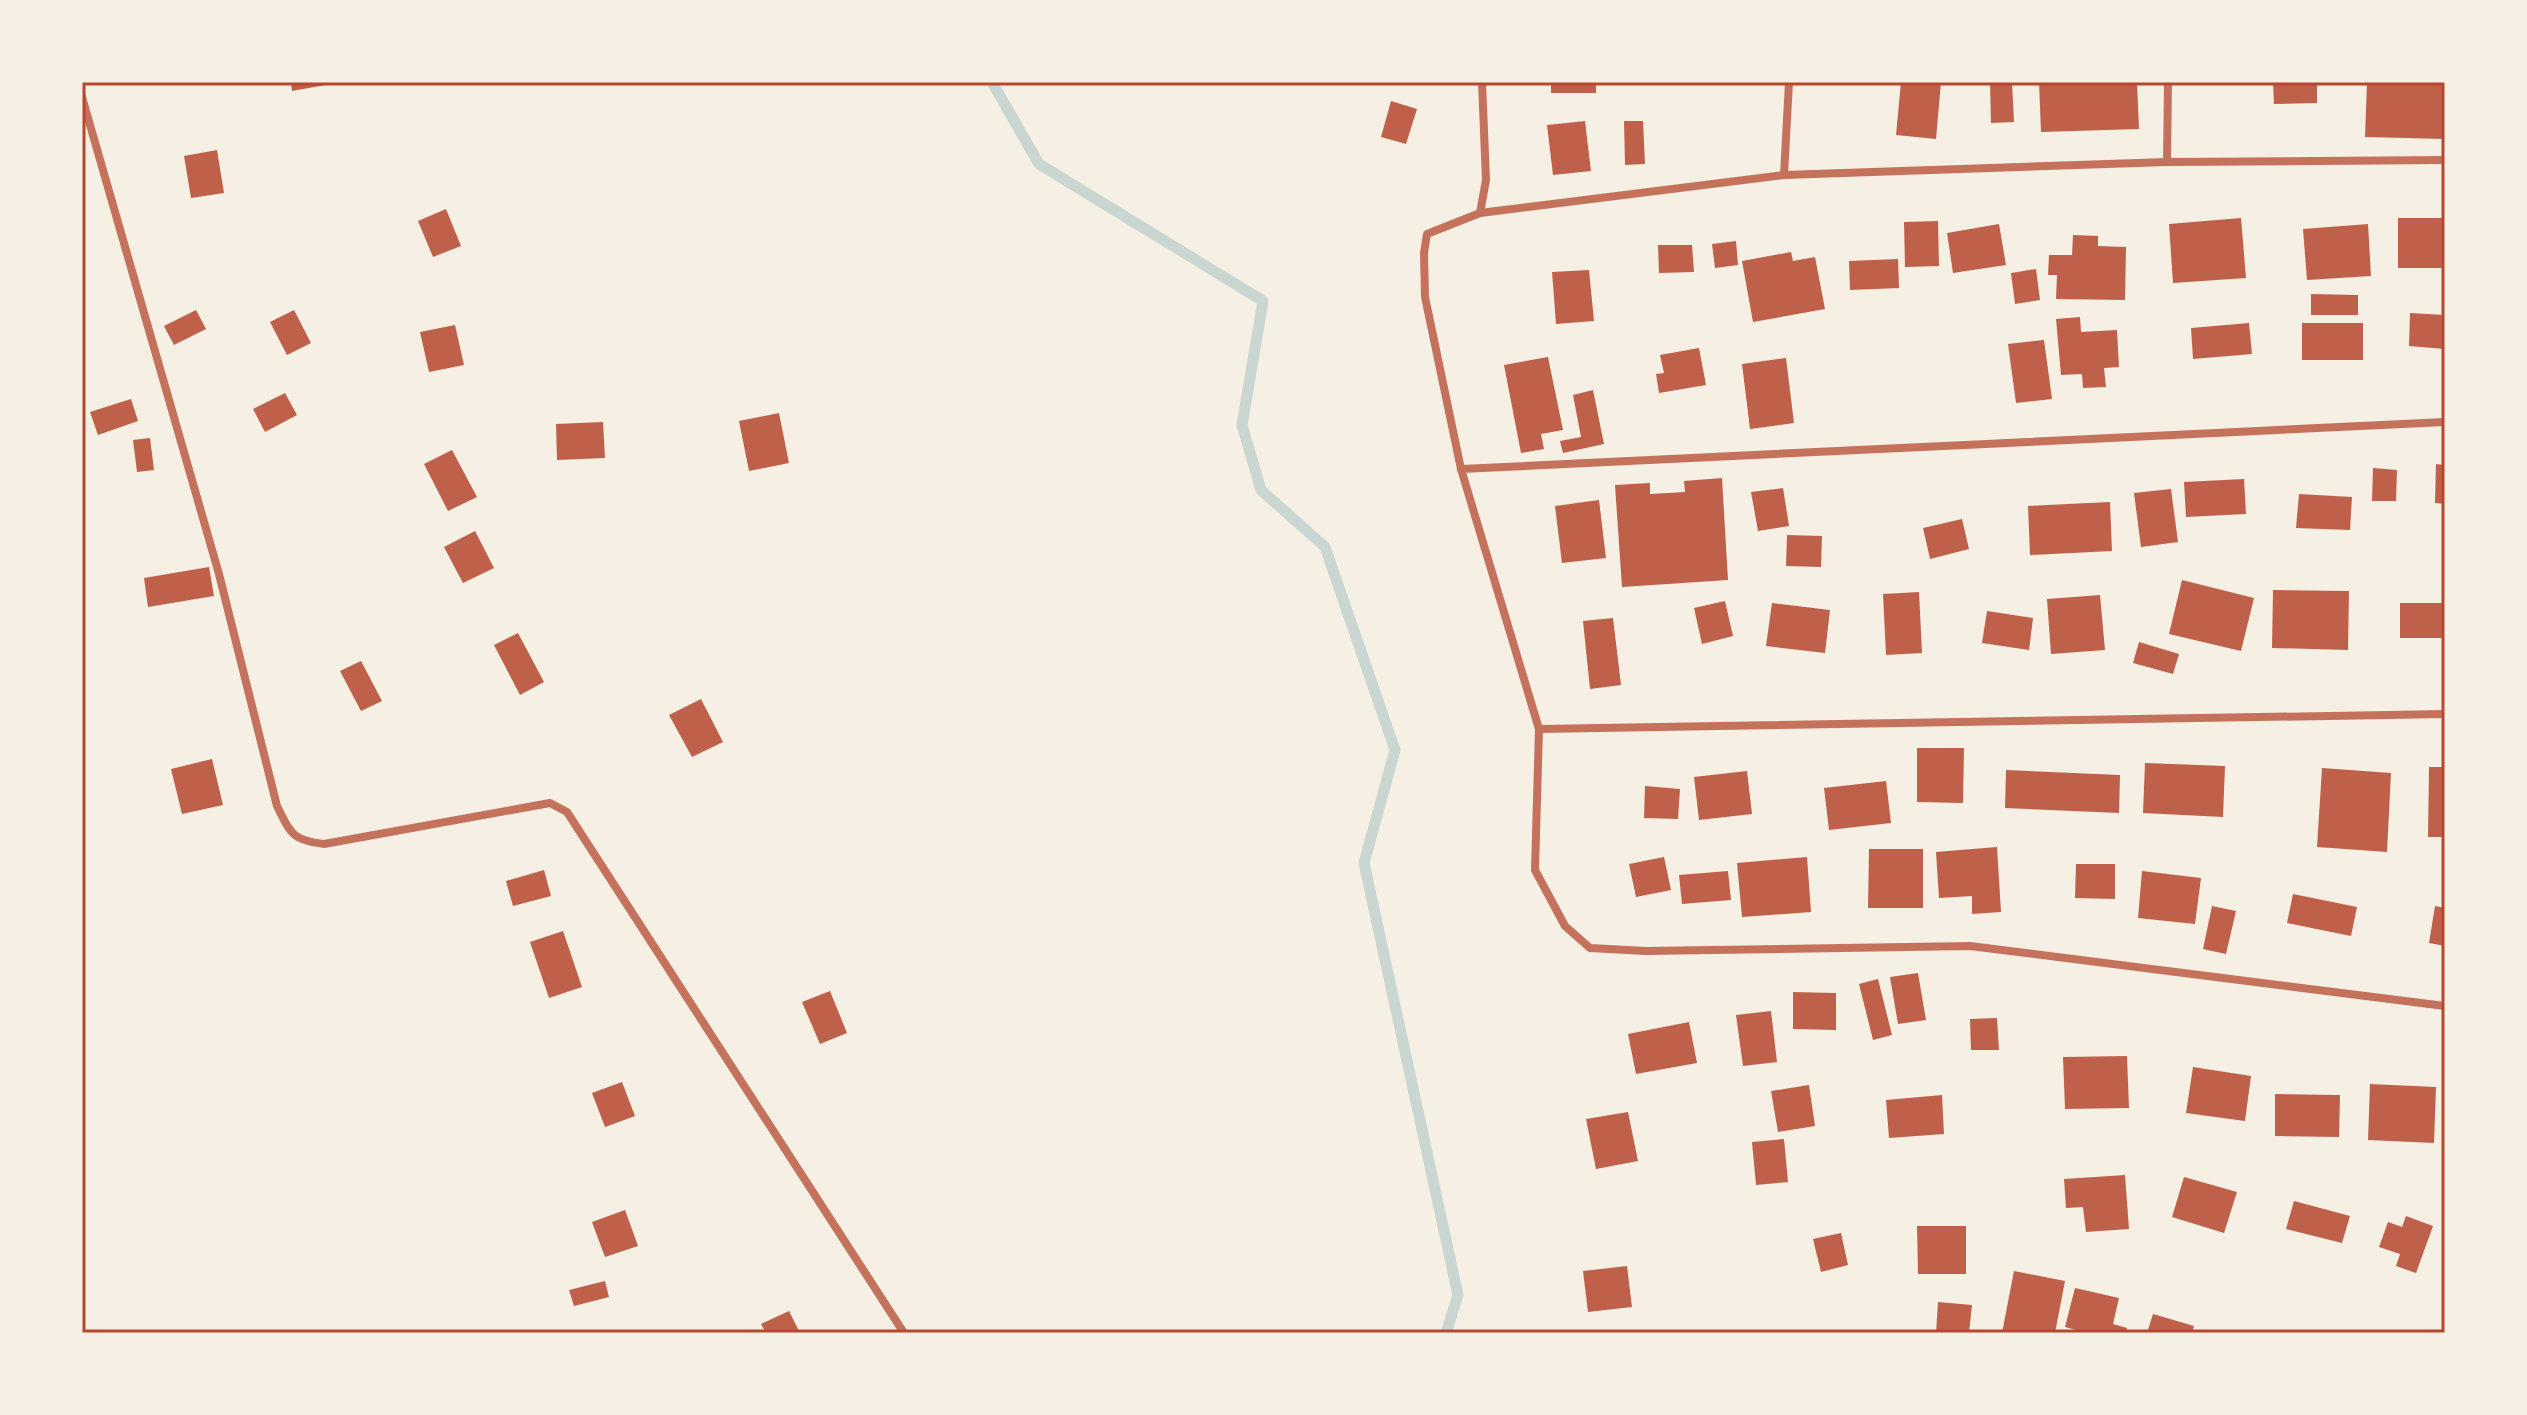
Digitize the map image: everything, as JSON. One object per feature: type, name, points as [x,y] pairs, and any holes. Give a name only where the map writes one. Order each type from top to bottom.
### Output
[{"type":"street","points":[[1480,213],[1486,180],[1482,82]]},
{"type":"street","points":[[1784,175],[1789,82]]},
{"type":"street","points":[[2167,162],[2168,82]]},
{"type":"street","points":[[82,97],[219,574],[277,806],[288,827],[302,841],[324,844],[550,803],[567,812],[904,1333]]},
{"type":"street","points":[[2445,160],[2167,162],[1784,175],[1480,213],[1427,234],[1424,253],[1425,297],[1461,469],[1539,729],[1535,870],[1565,926],[1590,948],[1646,951],[1970,946],[2445,1006]]},
{"type":"street","points":[[1461,469],[2445,422]]},
{"type":"street","points":[[1539,729],[2445,714]]},
{"type":"building","points":[[291,82],[331,82],[331,84],[292,91]]},
{"type":"building","points":[[1551,82],[1596,82],[1596,93],[1551,93]]},
{"type":"building","points":[[1901,82],[1941,82],[1936,139],[1896,135]]},
{"type":"building","points":[[1990,82],[2012,82],[2014,122],[1991,123]]},
{"type":"building","points":[[2039,82],[2137,82],[2139,129],[2041,132]]},
{"type":"building","points":[[2273,82],[2317,82],[2317,103],[2274,104]]},
{"type":"building","points":[[2367,82],[2445,82],[2445,139],[2365,137]]},
{"type":"building","points":[[1391,101],[1417,109],[1406,144],[1381,137]]},
{"type":"building","points":[[1585,121],[1591,171],[1553,175],[1547,125]]},
{"type":"building","points":[[1624,121],[1643,121],[1645,164],[1625,165]]},
{"type":"building","points":[[217,150],[224,193],[191,198],[184,156]]},
{"type":"building","points":[[446,209],[461,246],[433,257],[418,221]]},
{"type":"building","points":[[2241,218],[2246,278],[2173,283],[2169,224]]},
{"type":"building","points":[[2398,218],[2445,218],[2445,268],[2398,268]]},
{"type":"building","points":[[1938,221],[1939,266],[1905,267],[1904,222]]},
{"type":"building","points":[[1999,224],[2006,265],[1953,273],[1947,233]]},
{"type":"building","points":[[2368,224],[2371,276],[2307,280],[2303,229]]},
{"type":"building","points":[[2073,235],[2098,236],[2098,246],[2126,247],[2125,300],[2056,299],[2057,275],[2048,275],[2049,255],[2072,255]]},
{"type":"building","points":[[1736,241],[1738,265],[1715,268],[1712,244]]},
{"type":"building","points":[[1658,245],[1692,245],[1694,272],[1659,273]]},
{"type":"building","points":[[1791,252],[1793,261],[1815,257],[1825,309],[1753,322],[1742,261]]},
{"type":"building","points":[[1898,259],[1899,288],[1850,290],[1849,261]]},
{"type":"building","points":[[2036,269],[2040,300],[2015,304],[2011,273]]},
{"type":"building","points":[[1589,270],[1594,321],[1556,324],[1552,272]]},
{"type":"building","points":[[2311,294],[2358,295],[2358,315],[2311,315]]},
{"type":"building","points":[[196,310],[206,329],[174,345],[164,326]]},
{"type":"building","points":[[294,310],[311,343],[287,355],[270,322]]},
{"type":"building","points":[[2410,313],[2445,315],[2445,349],[2409,346]]},
{"type":"building","points":[[2080,317],[2081,332],[2117,330],[2119,367],[2104,368],[2106,387],[2083,388],[2082,374],[2061,375],[2056,319]]},
{"type":"building","points":[[2249,323],[2252,354],[2193,359],[2191,328]]},
{"type":"building","points":[[2302,323],[2363,323],[2363,360],[2302,360]]},
{"type":"building","points":[[455,325],[464,365],[429,372],[420,332]]},
{"type":"building","points":[[2044,340],[2052,399],[2016,403],[2008,344]]},
{"type":"building","points":[[1699,348],[1706,385],[1659,393],[1656,374],[1664,373],[1660,355]]},
{"type":"building","points":[[1548,357],[1563,430],[1541,434],[1544,449],[1521,453],[1504,365]]},
{"type":"building","points":[[1786,358],[1794,423],[1750,429],[1742,364]]},
{"type":"building","points":[[1593,390],[1604,444],[1563,453],[1560,441],[1581,437],[1573,395]]},
{"type":"building","points":[[285,393],[297,415],[265,432],[253,409]]},
{"type":"building","points":[[131,399],[138,421],[98,435],[90,412]]},
{"type":"building","points":[[779,413],[789,463],[749,471],[739,421]]},
{"type":"building","points":[[603,422],[605,458],[557,460],[556,424]]},
{"type":"building","points":[[150,438],[154,470],[137,472],[133,440]]},
{"type":"building","points":[[452,450],[477,497],[448,511],[424,464]]},
{"type":"building","points":[[2436,464],[2445,465],[2445,504],[2435,503]]},
{"type":"building","points":[[2373,468],[2397,470],[2396,501],[2372,501]]},
{"type":"building","points":[[1722,478],[1728,580],[1622,587],[1615,485],[1650,483],[1650,494],[1685,492],[1684,481]]},
{"type":"building","points":[[2244,479],[2246,514],[2186,517],[2184,482]]},
{"type":"building","points":[[1783,488],[1789,526],[1758,531],[1751,492]]},
{"type":"building","points":[[2171,489],[2178,542],[2141,547],[2134,493]]},
{"type":"building","points":[[2299,494],[2352,497],[2350,530],[2296,528]]},
{"type":"building","points":[[1599,500],[1606,558],[1562,563],[1555,506]]},
{"type":"building","points":[[2110,502],[2112,551],[2030,555],[2028,506]]},
{"type":"building","points":[[1962,519],[1969,549],[1930,559],[1923,528]]},
{"type":"building","points":[[475,531],[494,568],[463,583],[444,547]]},
{"type":"building","points":[[1787,535],[1822,536],[1821,567],[1786,566]]},
{"type":"building","points":[[209,567],[214,596],[148,607],[144,578]]},
{"type":"building","points":[[2182,580],[2254,598],[2241,651],[2169,634]]},
{"type":"building","points":[[2273,590],[2349,591],[2348,650],[2272,648]]},
{"type":"building","points":[[1919,592],[1922,653],[1886,655],[1883,594]]},
{"type":"building","points":[[2100,595],[2105,650],[2051,654],[2047,599]]},
{"type":"building","points":[[1725,601],[1733,636],[1702,644],[1694,608]]},
{"type":"building","points":[[1772,603],[1830,610],[1825,653],[1766,646]]},
{"type":"building","points":[[2400,603],[2445,603],[2445,638],[2400,638]]},
{"type":"building","points":[[1987,611],[2033,618],[2029,650],[1982,643]]},
{"type":"building","points":[[1613,618],[1621,685],[1590,689],[1583,621]]},
{"type":"building","points":[[518,633],[544,682],[520,695],[494,645]]},
{"type":"building","points":[[2139,642],[2179,654],[2173,674],[2133,663]]},
{"type":"building","points":[[361,661],[382,701],[361,711],[340,671]]},
{"type":"building","points":[[701,699],[723,742],[692,757],[669,715]]},
{"type":"building","points":[[1917,748],[1964,748],[1963,803],[1917,802]]},
{"type":"building","points":[[212,759],[223,805],[182,814],[171,769]]},
{"type":"building","points":[[2145,763],[2225,766],[2223,817],[2143,813]]},
{"type":"building","points":[[2429,767],[2445,767],[2445,837],[2428,837]]},
{"type":"building","points":[[2322,768],[2391,773],[2387,852],[2317,847]]},
{"type":"building","points":[[2006,770],[2120,775],[2119,813],[2005,808]]},
{"type":"building","points":[[1747,771],[1752,814],[1699,820],[1694,777]]},
{"type":"building","points":[[1886,781],[1891,823],[1829,830],[1824,788]]},
{"type":"building","points":[[1645,786],[1680,789],[1678,819],[1644,818]]},
{"type":"building","points":[[1997,847],[2001,912],[1972,914],[1972,896],[1939,898],[1936,852]]},
{"type":"building","points":[[1869,849],[1923,849],[1923,908],[1868,908]]},
{"type":"building","points":[[1664,857],[1671,890],[1636,897],[1629,864]]},
{"type":"building","points":[[1807,857],[1811,912],[1742,917],[1737,863]]},
{"type":"building","points":[[2076,864],[2115,864],[2115,899],[2075,898]]},
{"type":"building","points":[[544,870],[551,896],[513,906],[506,881]]},
{"type":"building","points":[[1728,871],[1731,900],[1682,904],[1679,875]]},
{"type":"building","points":[[2142,871],[2201,878],[2195,924],[2138,918]]},
{"type":"building","points":[[2293,894],[2357,907],[2351,936],[2287,923]]},
{"type":"building","points":[[2212,906],[2236,911],[2226,954],[2203,949]]},
{"type":"building","points":[[2435,906],[2445,908],[2445,946],[2429,943]]},
{"type":"building","points":[[563,931],[582,987],[549,998],[530,942]]},
{"type":"building","points":[[1918,973],[1926,1020],[1898,1024],[1890,977]]},
{"type":"building","points":[[1878,979],[1892,1035],[1873,1040],[1859,984]]},
{"type":"building","points":[[830,991],[847,1033],[820,1044],[802,1002]]},
{"type":"building","points":[[1793,992],[1836,993],[1836,1030],[1793,1029]]},
{"type":"building","points":[[1771,1011],[1777,1062],[1743,1066],[1736,1015]]},
{"type":"building","points":[[1997,1018],[1999,1050],[1971,1050],[1970,1019]]},
{"type":"building","points":[[1689,1022],[1697,1063],[1636,1074],[1628,1034]]},
{"type":"building","points":[[2127,1056],[2129,1108],[2065,1109],[2063,1057]]},
{"type":"building","points":[[2193,1067],[2251,1076],[2245,1121],[2186,1113]]},
{"type":"building","points":[[622,1082],[635,1116],[605,1127],[592,1093]]},
{"type":"building","points":[[2370,1084],[2436,1087],[2434,1143],[2368,1140]]},
{"type":"building","points":[[1809,1085],[1815,1126],[1778,1132],[1771,1091]]},
{"type":"building","points":[[2275,1094],[2340,1095],[2339,1137],[2275,1136]]},
{"type":"building","points":[[1942,1095],[1944,1134],[1889,1138],[1886,1100]]},
{"type":"building","points":[[1628,1112],[1638,1161],[1596,1169],[1586,1119]]},
{"type":"building","points":[[1784,1139],[1788,1182],[1756,1185],[1752,1142]]},
{"type":"building","points":[[2125,1175],[2129,1229],[2086,1232],[2083,1207],[2066,1208],[2064,1179]]},
{"type":"building","points":[[2184,1177],[2237,1192],[2224,1233],[2172,1217]]},
{"type":"building","points":[[2294,1201],[2350,1216],[2342,1243],[2286,1229]]},
{"type":"building","points":[[625,1210],[638,1246],[605,1257],[592,1222]]},
{"type":"building","points":[[2406,1216],[2433,1226],[2416,1273],[2396,1266],[2400,1254],[2379,1247],[2388,1222],[2402,1227]]},
{"type":"building","points":[[1917,1226],[1966,1226],[1966,1274],[1918,1274]]},
{"type":"building","points":[[1841,1233],[1848,1265],[1821,1272],[1813,1239]]},
{"type":"building","points":[[1627,1266],[1632,1307],[1588,1312],[1583,1271]]},
{"type":"building","points":[[2014,1271],[2065,1281],[2055,1333],[2002,1333]]},
{"type":"building","points":[[605,1281],[609,1297],[574,1306],[569,1290]]},
{"type":"building","points":[[2075,1288],[2119,1298],[2113,1324],[2127,1328],[2126,1333],[2080,1333],[2065,1327]]},
{"type":"building","points":[[1938,1302],[1972,1305],[1969,1333],[1936,1333]]},
{"type":"building","points":[[789,1311],[800,1333],[766,1333],[761,1324]]},
{"type":"building","points":[[2153,1314],[2194,1326],[2192,1333],[2147,1333]]},
{"type":"waterway","points":[[992,82],[1039,164],[1263,301],[1242,425],[1261,490],[1325,547],[1395,750],[1364,863],[1458,1295],[1446,1333]]}]
